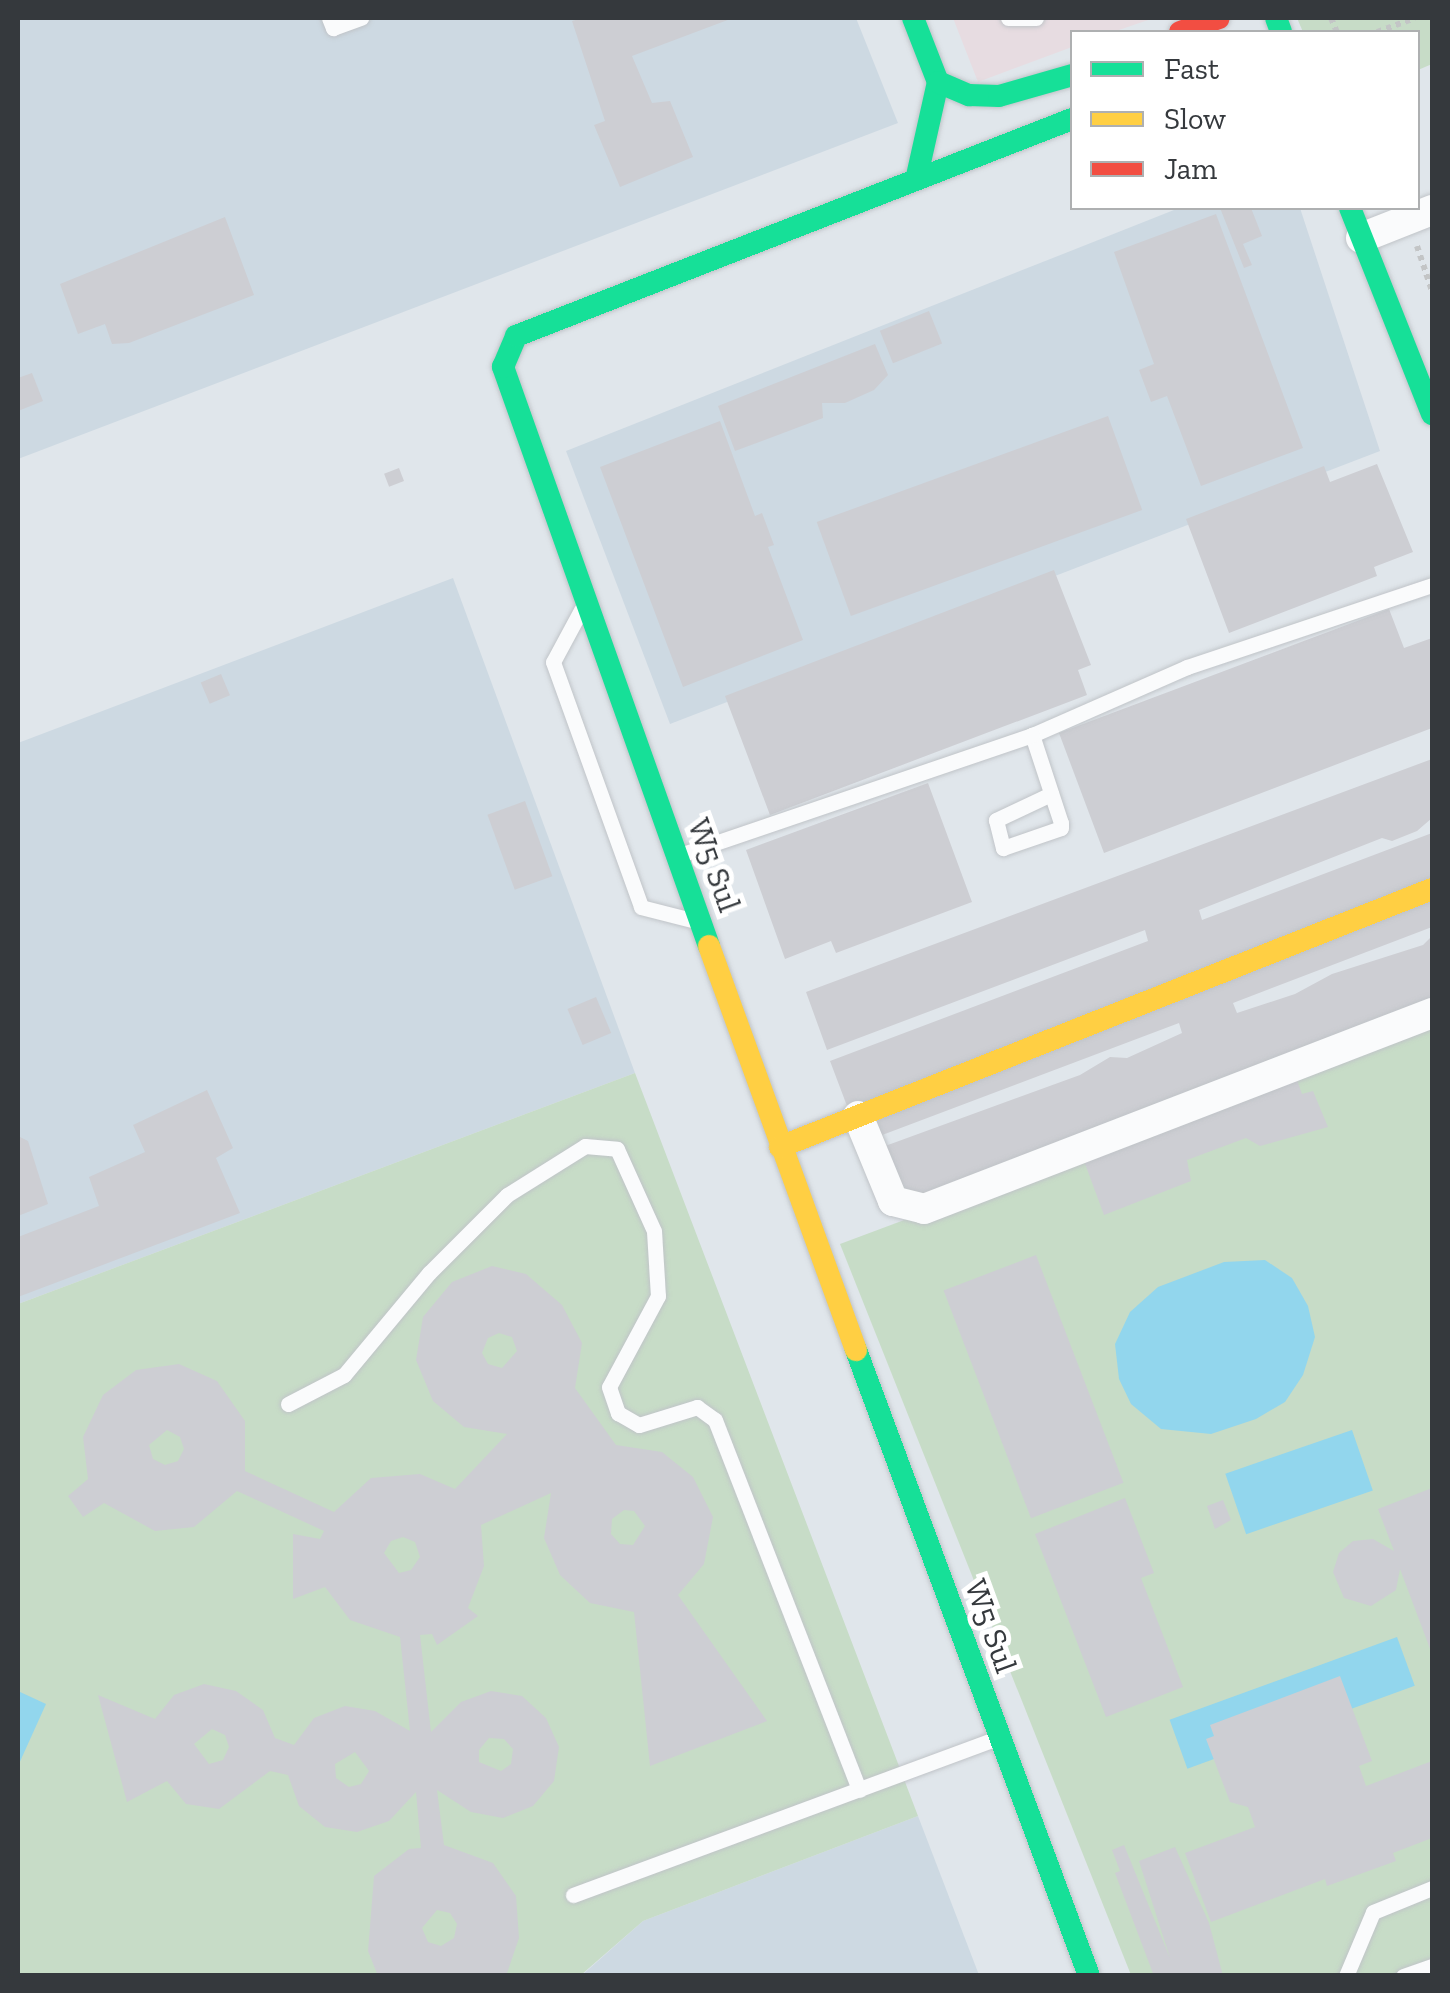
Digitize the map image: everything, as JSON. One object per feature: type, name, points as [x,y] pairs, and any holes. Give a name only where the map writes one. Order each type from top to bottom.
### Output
[{"type":"main road","points":[[913,18],[938,82],[917,176]]},
{"type":"main road","points":[[1186,30],[1219,18]]},
{"type":"main road","points":[[938,82],[969,95],[999,96],[1070,76]]},
{"type":"main road","points":[[917,176],[1070,120]]},
{"type":"main road","name":"W5 Sul","points":[[917,176],[516,336],[503,367],[780,1147],[1089,1976]]},
{"type":"main road","points":[[1351,210],[1432,414]]},
{"type":"main road","points":[[780,1147],[1432,889]]},
{"type":"street","points":[[1361,238],[1432,210]]},
{"type":"street","points":[[858,1116],[893,1200],[924,1209],[1432,1013]]},
{"type":"lane","points":[[329,18],[333,28],[361,18]]},
{"type":"lane","points":[[1008,18],[1036,18]]},
{"type":"lane","points":[[677,856],[1032,736],[1187,667],[1432,586]]},
{"type":"lane","points":[[586,602],[552,662],[641,907],[700,922]]},
{"type":"lane","points":[[1032,736],[1051,794],[1058,833],[1004,848],[996,820],[1051,794]]},
{"type":"lane","points":[[288,1404],[344,1375],[429,1273],[506,1195],[584,1146],[617,1150],[654,1232],[658,1296],[609,1387],[618,1413],[639,1425],[697,1407],[715,1420],[859,1790]]},
{"type":"lane","points":[[573,1895],[998,1738]]},
{"type":"lane","points":[[1346,1976],[1373,1912],[1432,1888]]},
{"type":"lane","points":[[1403,1976],[1432,1966]]},
{"type":"path","points":[[1383,30],[1416,18]]},
{"type":"shaded area","points":[[18,18],[856,18],[898,123],[18,459]]},
{"type":"shaded area","points":[[953,18],[1154,18],[1119,30],[1070,30],[1070,48],[978,82]]},
{"type":"shaded area","points":[[1174,210],[1301,210],[1380,451],[670,724],[566,451]]},
{"type":"shaded area","points":[[453,578],[635,1073],[18,1304],[18,743]]},
{"type":"shaded area","points":[[918,1816],[979,1975],[581,1976],[643,1921]]},
{"type":"green space","points":[[1297,18],[1432,18],[1432,64],[1420,69],[1420,30],[1302,30]]},
{"type":"green space","points":[[1432,1023],[1432,1975],[1131,1975],[840,1244]]},
{"type":"green space","points":[[635,1073],[918,1816],[643,1921],[581,1975],[18,1976],[18,1304]]},
{"type":"water","points":[[1265,1260],[1292,1278],[1308,1306],[1315,1337],[1303,1375],[1285,1402],[1256,1419],[1211,1434],[1161,1429],[1131,1404],[1119,1379],[1115,1344],[1130,1312],[1158,1287],[1224,1262]]},
{"type":"water","points":[[1352,1430],[1373,1491],[1246,1534],[1225,1474]]},
{"type":"water","points":[[1397,1637],[1415,1686],[1187,1769],[1170,1720]]},
{"type":"water","points":[[18,1691],[46,1704],[18,1766]]},
{"type":"building","points":[[733,18],[632,56],[652,103],[670,101],[693,157],[620,187],[594,125],[605,121],[572,21]]},
{"type":"building","points":[[1221,210],[1252,210],[1262,236],[1243,244],[1252,265],[1244,268]]},
{"type":"building","points":[[1216,214],[1303,448],[1201,486],[1167,396],[1151,402],[1139,370],[1154,364],[1114,252]]},
{"type":"building","points":[[225,217],[254,295],[129,343],[112,344],[105,324],[78,334],[60,284]]},
{"type":"building","points":[[929,311],[942,343],[893,363],[880,331]]},
{"type":"building","points":[[875,344],[888,375],[874,390],[845,403],[822,403],[823,418],[735,451],[718,406]]},
{"type":"building","points":[[32,373],[43,401],[18,411],[18,378]]},
{"type":"building","points":[[1108,416],[1142,510],[851,616],[817,522]]},
{"type":"building","points":[[720,421],[755,516],[762,513],[774,545],[768,547],[803,640],[683,687],[600,467]]},
{"type":"building","points":[[1377,464],[1413,552],[1374,567],[1377,576],[1229,633],[1186,519],[1324,466],[1330,482]]},
{"type":"building","points":[[399,468],[404,481],[389,487],[384,474]]},
{"type":"building","points":[[1054,570],[1091,665],[1078,670],[1087,695],[770,815],[725,696]]},
{"type":"building","points":[[1389,609],[1404,648],[1432,638],[1432,728],[1104,853],[1059,733]]},
{"type":"building","points":[[221,674],[230,695],[210,704],[201,683]]},
{"type":"building","points":[[1432,759],[1432,818],[1417,831],[1392,841],[1382,838],[1199,910],[1202,920],[1432,833],[1432,927],[1233,1003],[1237,1013],[1295,994],[1332,974],[1423,945],[1432,936],[1432,1004],[888,1210],[866,1153],[1080,1075],[1110,1057],[1127,1058],[1182,1033],[1179,1023],[861,1143],[830,1061],[1148,941],[1145,930],[827,1050],[806,992]]},
{"type":"building","points":[[928,783],[972,902],[836,953],[831,941],[785,959],[746,850]]},
{"type":"building","points":[[525,801],[552,876],[515,890],[487,815]]},
{"type":"building","points":[[596,997],[611,1033],[583,1045],[567,1009]]},
{"type":"building","points":[[1297,1080],[1302,1094],[1313,1091],[1328,1127],[1260,1146],[1246,1138],[1187,1160],[1191,1181],[1104,1215],[1084,1161]]},
{"type":"building","points":[[207,1090],[233,1148],[216,1158],[240,1213],[18,1297],[18,1237],[99,1206],[89,1177],[145,1152],[133,1125]]},
{"type":"building","points":[[18,1136],[28,1141],[48,1204],[18,1216]]},
{"type":"building","points":[[1036,1255],[1123,1483],[1031,1518],[944,1290]]},
{"type":"building","points":[[492,1266],[526,1274],[562,1305],[582,1343],[575,1388],[616,1445],[662,1452],[693,1477],[713,1517],[704,1564],[678,1595],[767,1721],[650,1766],[634,1612],[590,1603],[560,1575],[544,1538],[551,1493],[481,1525],[484,1566],[468,1608],[478,1616],[437,1645],[432,1634],[420,1635],[431,1732],[461,1702],[491,1691],[522,1696],[546,1718],[559,1747],[554,1781],[533,1806],[503,1818],[471,1812],[437,1790],[444,1845],[493,1863],[516,1896],[519,1938],[506,1976],[378,1976],[368,1951],[374,1876],[409,1849],[421,1848],[416,1792],[389,1821],[357,1832],[325,1827],[299,1806],[288,1775],[270,1771],[219,1809],[186,1804],[167,1781],[127,1802],[98,1695],[155,1719],[174,1695],[204,1684],[236,1691],[263,1710],[275,1738],[294,1745],[314,1718],[345,1706],[375,1711],[410,1731],[400,1637],[350,1620],[325,1587],[293,1599],[293,1534],[320,1539],[324,1531],[237,1491],[194,1527],[155,1531],[104,1503],[83,1517],[68,1496],[88,1479],[83,1437],[103,1395],[136,1370],[179,1364],[217,1381],[245,1421],[245,1471],[334,1512],[371,1478],[420,1474],[455,1489],[507,1434],[464,1427],[433,1401],[416,1360],[423,1317],[452,1282]],"holes":[[[499,1333],[512,1337],[517,1351],[502,1368],[488,1364],[482,1353],[488,1338]],[[167,1430],[180,1437],[184,1449],[178,1461],[165,1465],[153,1459],[149,1445]],[[624,1510],[634,1511],[645,1526],[633,1545],[620,1544],[611,1534],[612,1519]],[[403,1537],[415,1542],[420,1557],[411,1570],[399,1573],[384,1553],[391,1541]],[[212,1729],[225,1735],[229,1747],[223,1760],[209,1764],[194,1744]],[[489,1738],[504,1739],[513,1749],[511,1764],[501,1771],[479,1762],[479,1750]],[[355,1752],[369,1771],[361,1784],[349,1787],[336,1778],[335,1764]],[[437,1910],[450,1913],[457,1924],[454,1938],[441,1946],[428,1942],[422,1928]]]},
{"type":"building","points":[[1432,1488],[1432,1654],[1400,1569],[1396,1590],[1371,1606],[1344,1598],[1333,1572],[1339,1553],[1353,1541],[1373,1539],[1394,1551],[1378,1509]]},
{"type":"building","points":[[1125,1498],[1154,1573],[1141,1578],[1183,1687],[1106,1717],[1035,1534]]},
{"type":"building","points":[[1223,1500],[1231,1520],[1215,1529],[1207,1506]]},
{"type":"building","points":[[1340,1676],[1372,1761],[1359,1766],[1366,1786],[1432,1761],[1432,1838],[1393,1853],[1396,1861],[1327,1886],[1325,1879],[1211,1922],[1185,1853],[1255,1827],[1248,1807],[1230,1802],[1206,1739],[1214,1736],[1210,1725]]},
{"type":"building","points":[[1124,1845],[1170,1958],[1139,1861],[1175,1847],[1209,1923],[1223,1976],[1154,1976],[1115,1873],[1120,1871],[1112,1850]]},
{"type":"traffic: fast","points":[[913,18],[938,82],[917,176]]},
{"type":"traffic: fast","points":[[1276,18],[1280,30]]},
{"type":"traffic: fast","points":[[938,82],[969,95],[999,96],[1070,76]]},
{"type":"traffic: fast","points":[[709,946],[503,367],[516,336],[1070,120]]},
{"type":"traffic: fast","points":[[1351,210],[1432,414]]},
{"type":"traffic: fast","points":[[856,1350],[1089,1976]]},
{"type":"traffic: slow","points":[[780,1147],[1432,889]]},
{"type":"traffic: slow","points":[[709,946],[856,1350]]},
{"type":"traffic: jam","points":[[1186,30],[1219,18]]}]
